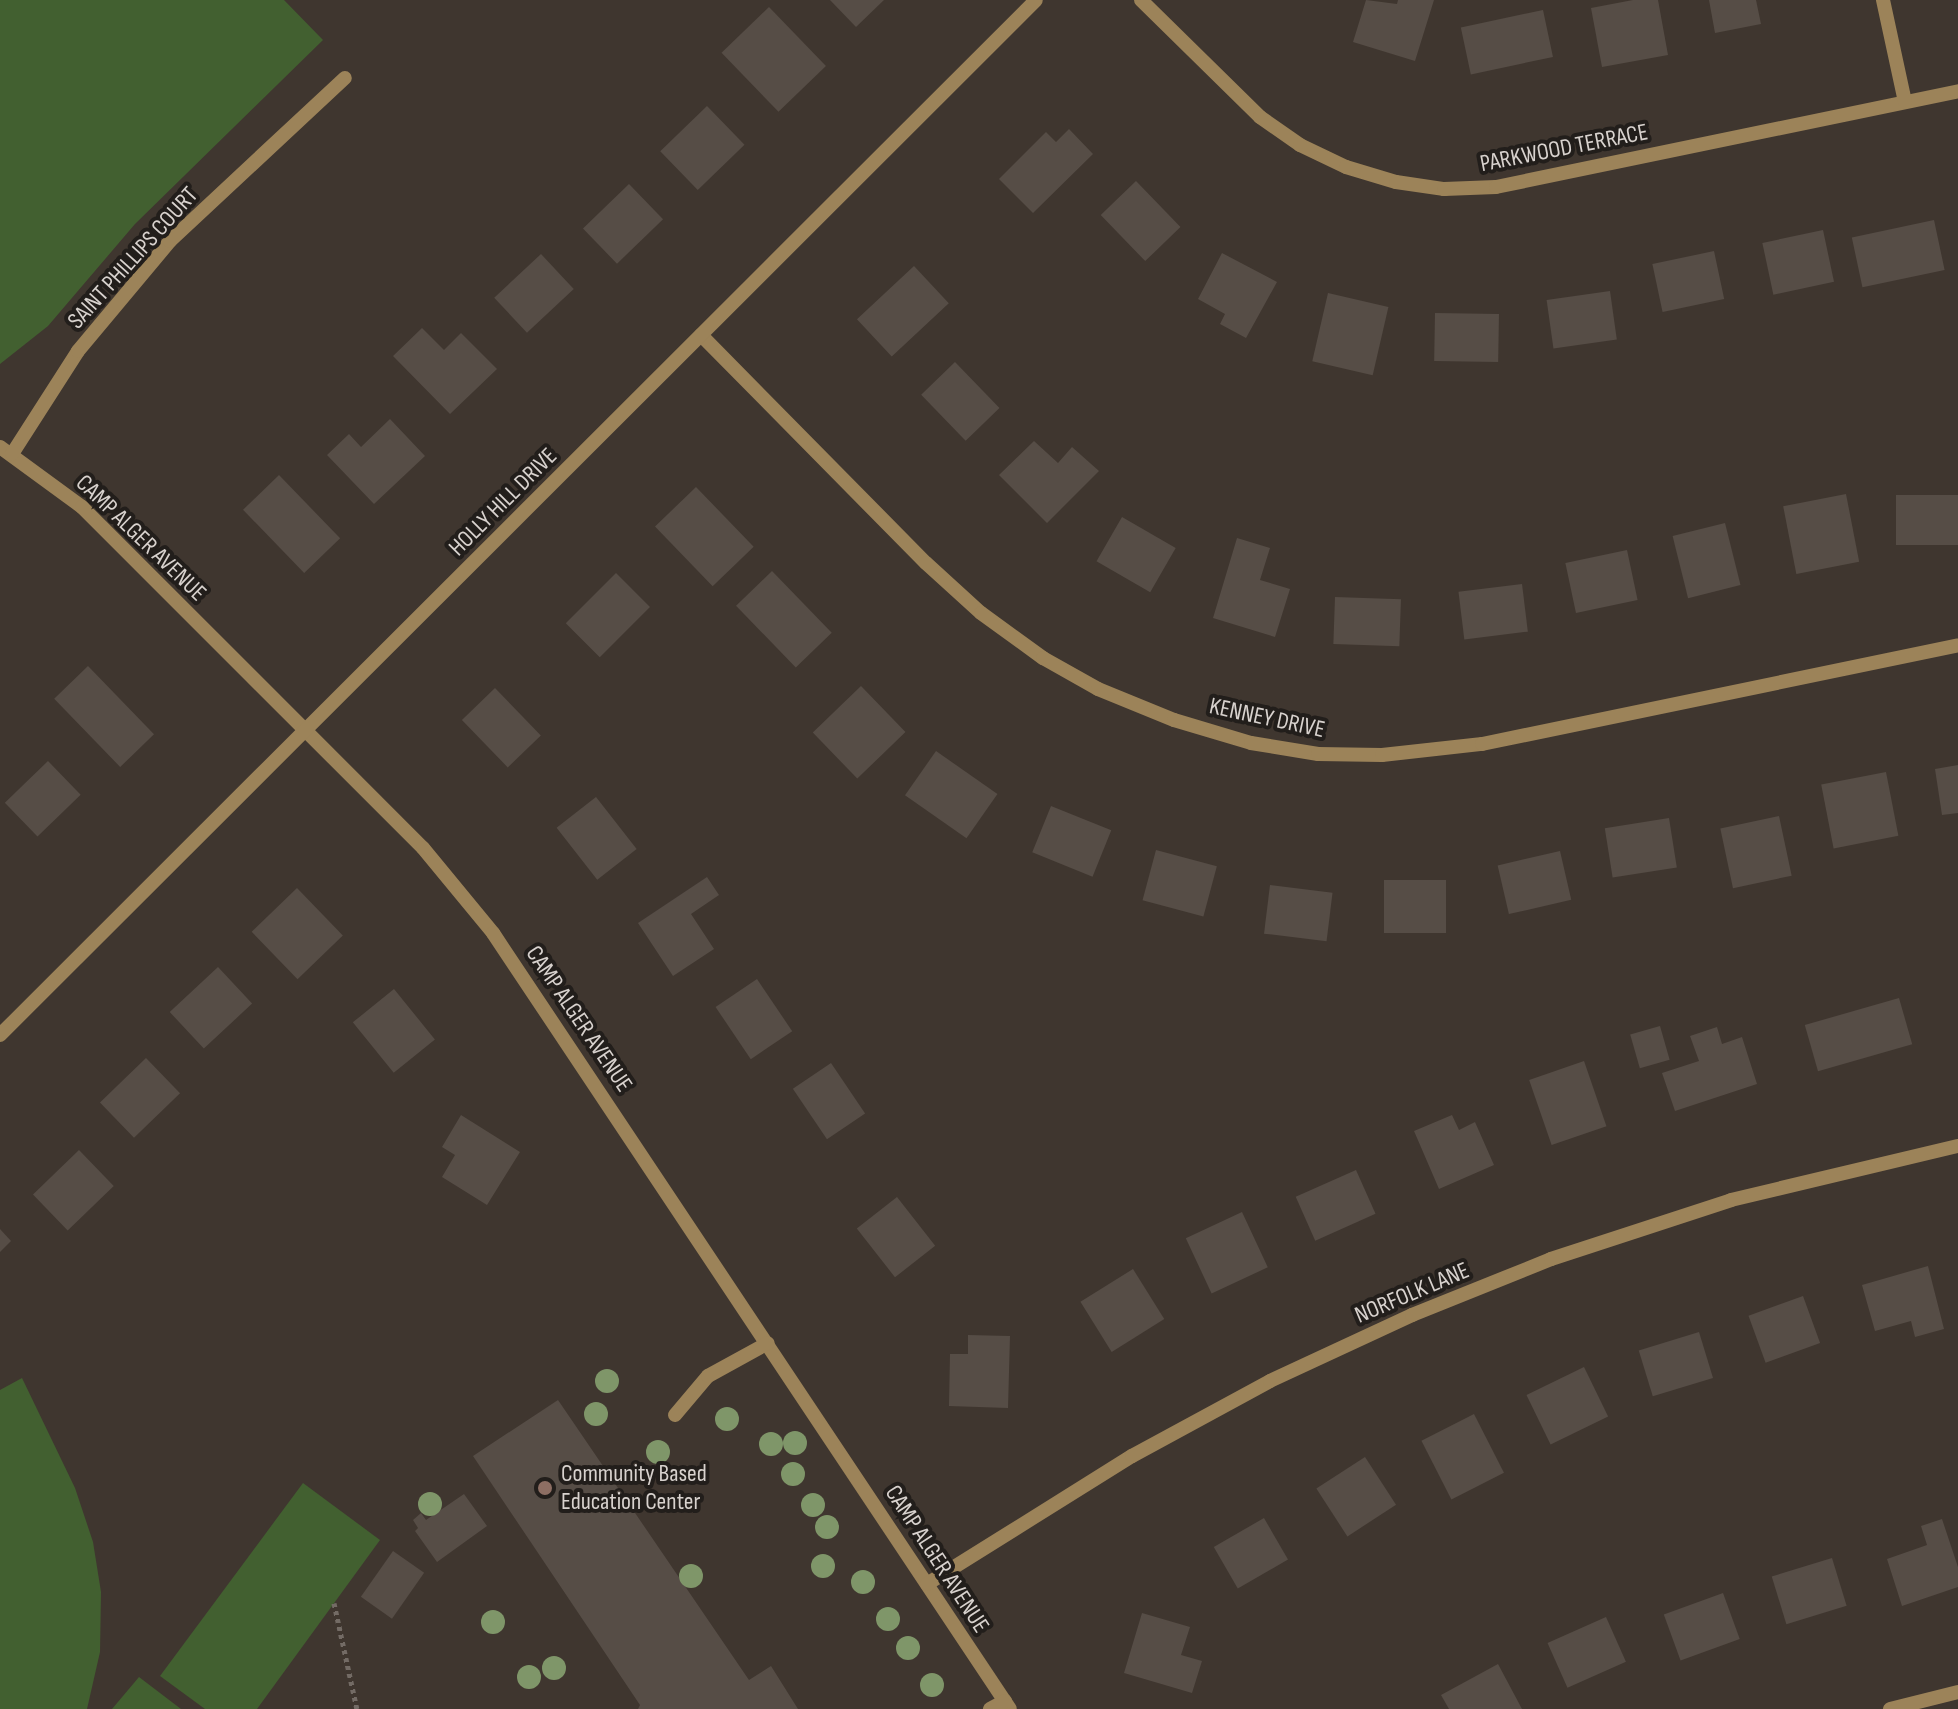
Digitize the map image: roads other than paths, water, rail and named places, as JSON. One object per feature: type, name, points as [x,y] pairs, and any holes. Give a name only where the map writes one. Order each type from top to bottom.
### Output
[{"type":"street","name":"HOLLY HILL DRIVE","points":[[0,1035],[1036,0]]},
{"type":"street","name":"PARKWOOD TERRACE","points":[[1141,0],[1260,117],[1300,145],[1346,167],[1396,182],[1444,189],[1496,187],[1958,91]]},
{"type":"street","points":[[1883,0],[1905,102]]},
{"type":"street","name":"SAINT PHILLIPS COURT","points":[[6,451],[78,351],[170,241],[345,78]]},
{"type":"street","name":"KENNEY DRIVE","points":[[701,335],[926,563],[981,613],[1043,658],[1098,689],[1174,720],[1251,743],[1318,754],[1382,755],[1482,744],[1958,645]]},
{"type":"street","name":"CAMP ALGER AVENUE","points":[[6,451],[82,507],[423,848],[493,933],[1007,1705]]},
{"type":"street","name":"NORFOLK LANE","points":[[927,1584],[1132,1456],[1270,1381],[1412,1315],[1551,1259],[1731,1200],[1958,1146]]},
{"type":"street","points":[[675,1415],[708,1376],[768,1343]]},
{"type":"street","points":[[1890,1709],[1958,1692]]},
{"type":"street","points":[[990,1709],[1007,1705]]},
{"type":"place","name":"Community Based Education Center","points":[[545,1488]]}]
